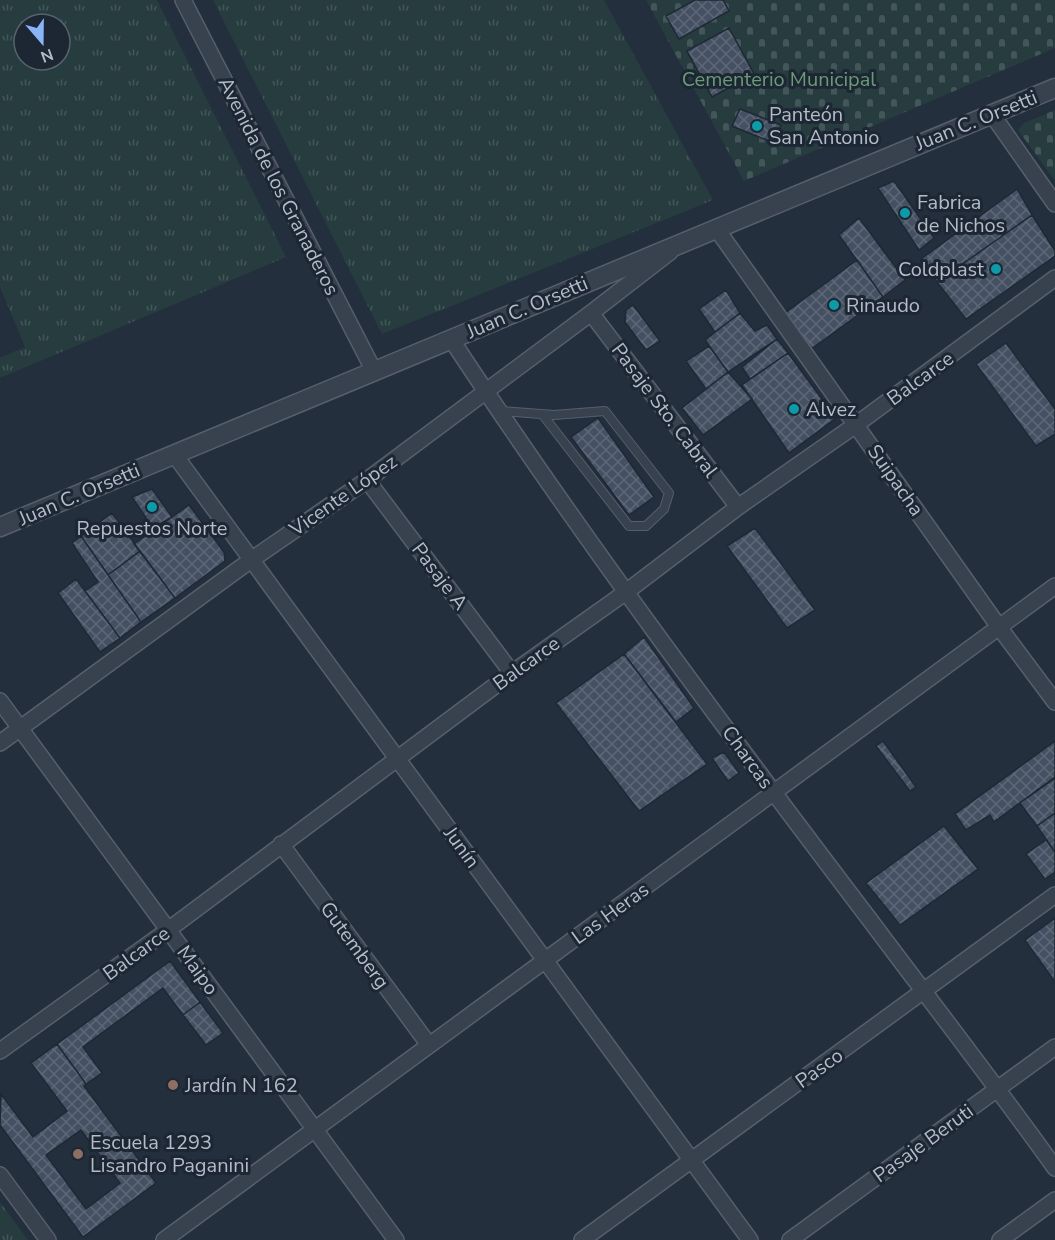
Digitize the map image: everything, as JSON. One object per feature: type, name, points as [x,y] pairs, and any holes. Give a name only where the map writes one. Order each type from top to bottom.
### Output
[{"type":"street","name":"Avenida de los Granaderos","points":[[183,0],[374,371]]},
{"type":"street","name":"Juan C. Orsetti","points":[[0,527],[1055,88]]},
{"type":"street","points":[[991,113],[1055,204]]},
{"type":"street","name":"Suipacha","points":[[716,228],[999,627],[1055,702]]},
{"type":"street","name":"Vicente López","points":[[0,743],[251,560],[367,480],[683,242]]},
{"type":"street","name":"Balcarce","points":[[0,1051],[168,930],[738,507],[857,424],[1055,278]]},
{"type":"street","name":"Pasaje Sto. Cabral","points":[[591,313],[738,507]]},
{"type":"street","name":"Charcas","points":[[451,339],[485,392],[626,592],[1055,1168]]},
{"type":"street","name":"Junín","points":[[174,454],[750,1240]]},
{"type":"street","name":"Pasaje A","points":[[367,480],[512,673]]},
{"type":"street","name":"Las Heras","points":[[164,1240],[1055,586]]},
{"type":"street","name":"Maipo","points":[[0,701],[396,1240]]},
{"type":"street","name":"Gutemberg","points":[[281,844],[429,1045]]},
{"type":"street","name":"Pasco","points":[[582,1240],[1055,895]]},
{"type":"street","name":"Pasaje Beruti","points":[[790,1240],[1055,1047]]},
{"type":"street","points":[[0,1175],[48,1240]]},
{"type":"street","points":[[1000,1240],[1055,1200]]},
{"type":"lane","points":[[499,411],[542,414],[605,411],[669,493],[664,509],[646,526],[628,526],[542,414]]},
{"type":"green space","points":[[0,0],[157,0],[286,257],[0,378],[0,358],[25,347],[0,287]]},
{"type":"green space","points":[[213,0],[604,0],[713,200],[382,334]]},
{"type":"green space","name":"Cementerio Municipal","points":[[646,0],[1055,0],[1055,48],[744,181]]},
{"type":"green space","points":[[1055,110],[1055,181],[1018,130],[1024,123]]},
{"type":"green space","points":[[0,1202],[28,1240],[0,1240]]},
{"type":"building","points":[[695,0],[723,0],[729,11],[679,39],[666,16]]},
{"type":"building","points":[[729,28],[754,74],[712,97],[687,51]]},
{"type":"building","name":"Panteón San Antonio","points":[[740,109],[781,125],[774,143],[732,126]]},
{"type":"building","name":"Fabrica de Nichos","points":[[894,181],[934,238],[919,250],[878,188]]},
{"type":"building","points":[[1017,189],[1032,215],[937,282],[921,259]]},
{"type":"building","name":"Coldplast","points":[[1032,215],[1055,251],[1055,256],[966,319],[937,282]]},
{"type":"building","points":[[859,218],[905,280],[883,297],[839,235]]},
{"type":"building","name":"Rinaudo","points":[[857,260],[883,297],[811,349],[785,313]]},
{"type":"building","points":[[726,290],[740,313],[715,332],[699,309]]},
{"type":"building","points":[[633,305],[660,341],[646,350],[625,322],[626,310]]},
{"type":"building","points":[[740,313],[755,331],[767,325],[777,339],[728,372],[705,340]]},
{"type":"building","points":[[777,339],[788,353],[750,379],[742,367]]},
{"type":"building","points":[[1006,343],[1055,409],[1055,434],[1036,446],[976,364]]},
{"type":"building","points":[[709,346],[728,372],[706,389],[686,361]]},
{"type":"building","name":"Alvez","points":[[788,353],[836,418],[789,453],[742,385]]},
{"type":"building","points":[[728,372],[752,399],[703,435],[682,408]]},
{"type":"building","points":[[598,418],[654,497],[629,515],[571,437]]},
{"type":"building","name":"Repuestos Norte","points":[[152,489],[172,517],[153,528],[132,497]]},
{"type":"building","points":[[189,505],[224,552],[225,561],[175,598],[134,544]]},
{"type":"building","points":[[112,513],[140,551],[108,575],[81,536]]},
{"type":"building","points":[[755,528],[815,610],[787,628],[727,546]]},
{"type":"building","points":[[81,536],[141,622],[120,638],[85,591],[98,582],[72,543]]},
{"type":"building","points":[[140,551],[175,598],[141,622],[108,575]]},
{"type":"building","points":[[76,579],[120,638],[100,652],[58,593]]},
{"type":"building","points":[[644,637],[694,708],[676,722],[624,654]]},
{"type":"building","points":[[624,654],[707,764],[639,811],[556,703]]},
{"type":"building","points":[[883,741],[916,787],[910,791],[876,746]]},
{"type":"building","points":[[1055,741],[1055,777],[994,822],[990,815],[966,830],[955,814]]},
{"type":"building","points":[[724,752],[739,773],[728,781],[712,758]]},
{"type":"building","points":[[1055,778],[1055,813],[1037,826],[1020,803]]},
{"type":"building","points":[[1055,813],[1055,852],[1037,826]]},
{"type":"building","points":[[944,826],[978,869],[900,925],[866,883]]},
{"type":"building","points":[[1046,840],[1055,852],[1055,872],[1045,879],[1026,854]]},
{"type":"building","points":[[1055,918],[1055,982],[1025,940]]},
{"type":"building","points":[[170,961],[200,1002],[183,1015],[163,988],[83,1047],[102,1073],[86,1084],[57,1044]]},
{"type":"building","points":[[200,1002],[223,1033],[206,1045],[183,1015]]},
{"type":"building","points":[[57,1044],[86,1084],[84,1086],[156,1183],[83,1237],[0,1125],[1,1094],[33,1137],[67,1111],[31,1063]],"holes":[[[81,1130],[120,1183],[86,1209],[46,1155]]]},
{"type":"place","name":"Panteón San Antonio","points":[[757,126]]},
{"type":"place","name":"Fabrica de Nichos","points":[[905,213]]},
{"type":"place","name":"Coldplast","points":[[996,269]]},
{"type":"place","name":"Rinaudo","points":[[834,305]]},
{"type":"place","name":"Alvez","points":[[794,409]]},
{"type":"place","name":"Repuestos Norte","points":[[152,507]]},
{"type":"place","name":"Jardín N 162","points":[[173,1085]]},
{"type":"place","name":"Escuela 1293 Lisandro Paganini","points":[[78,1154]]}]
